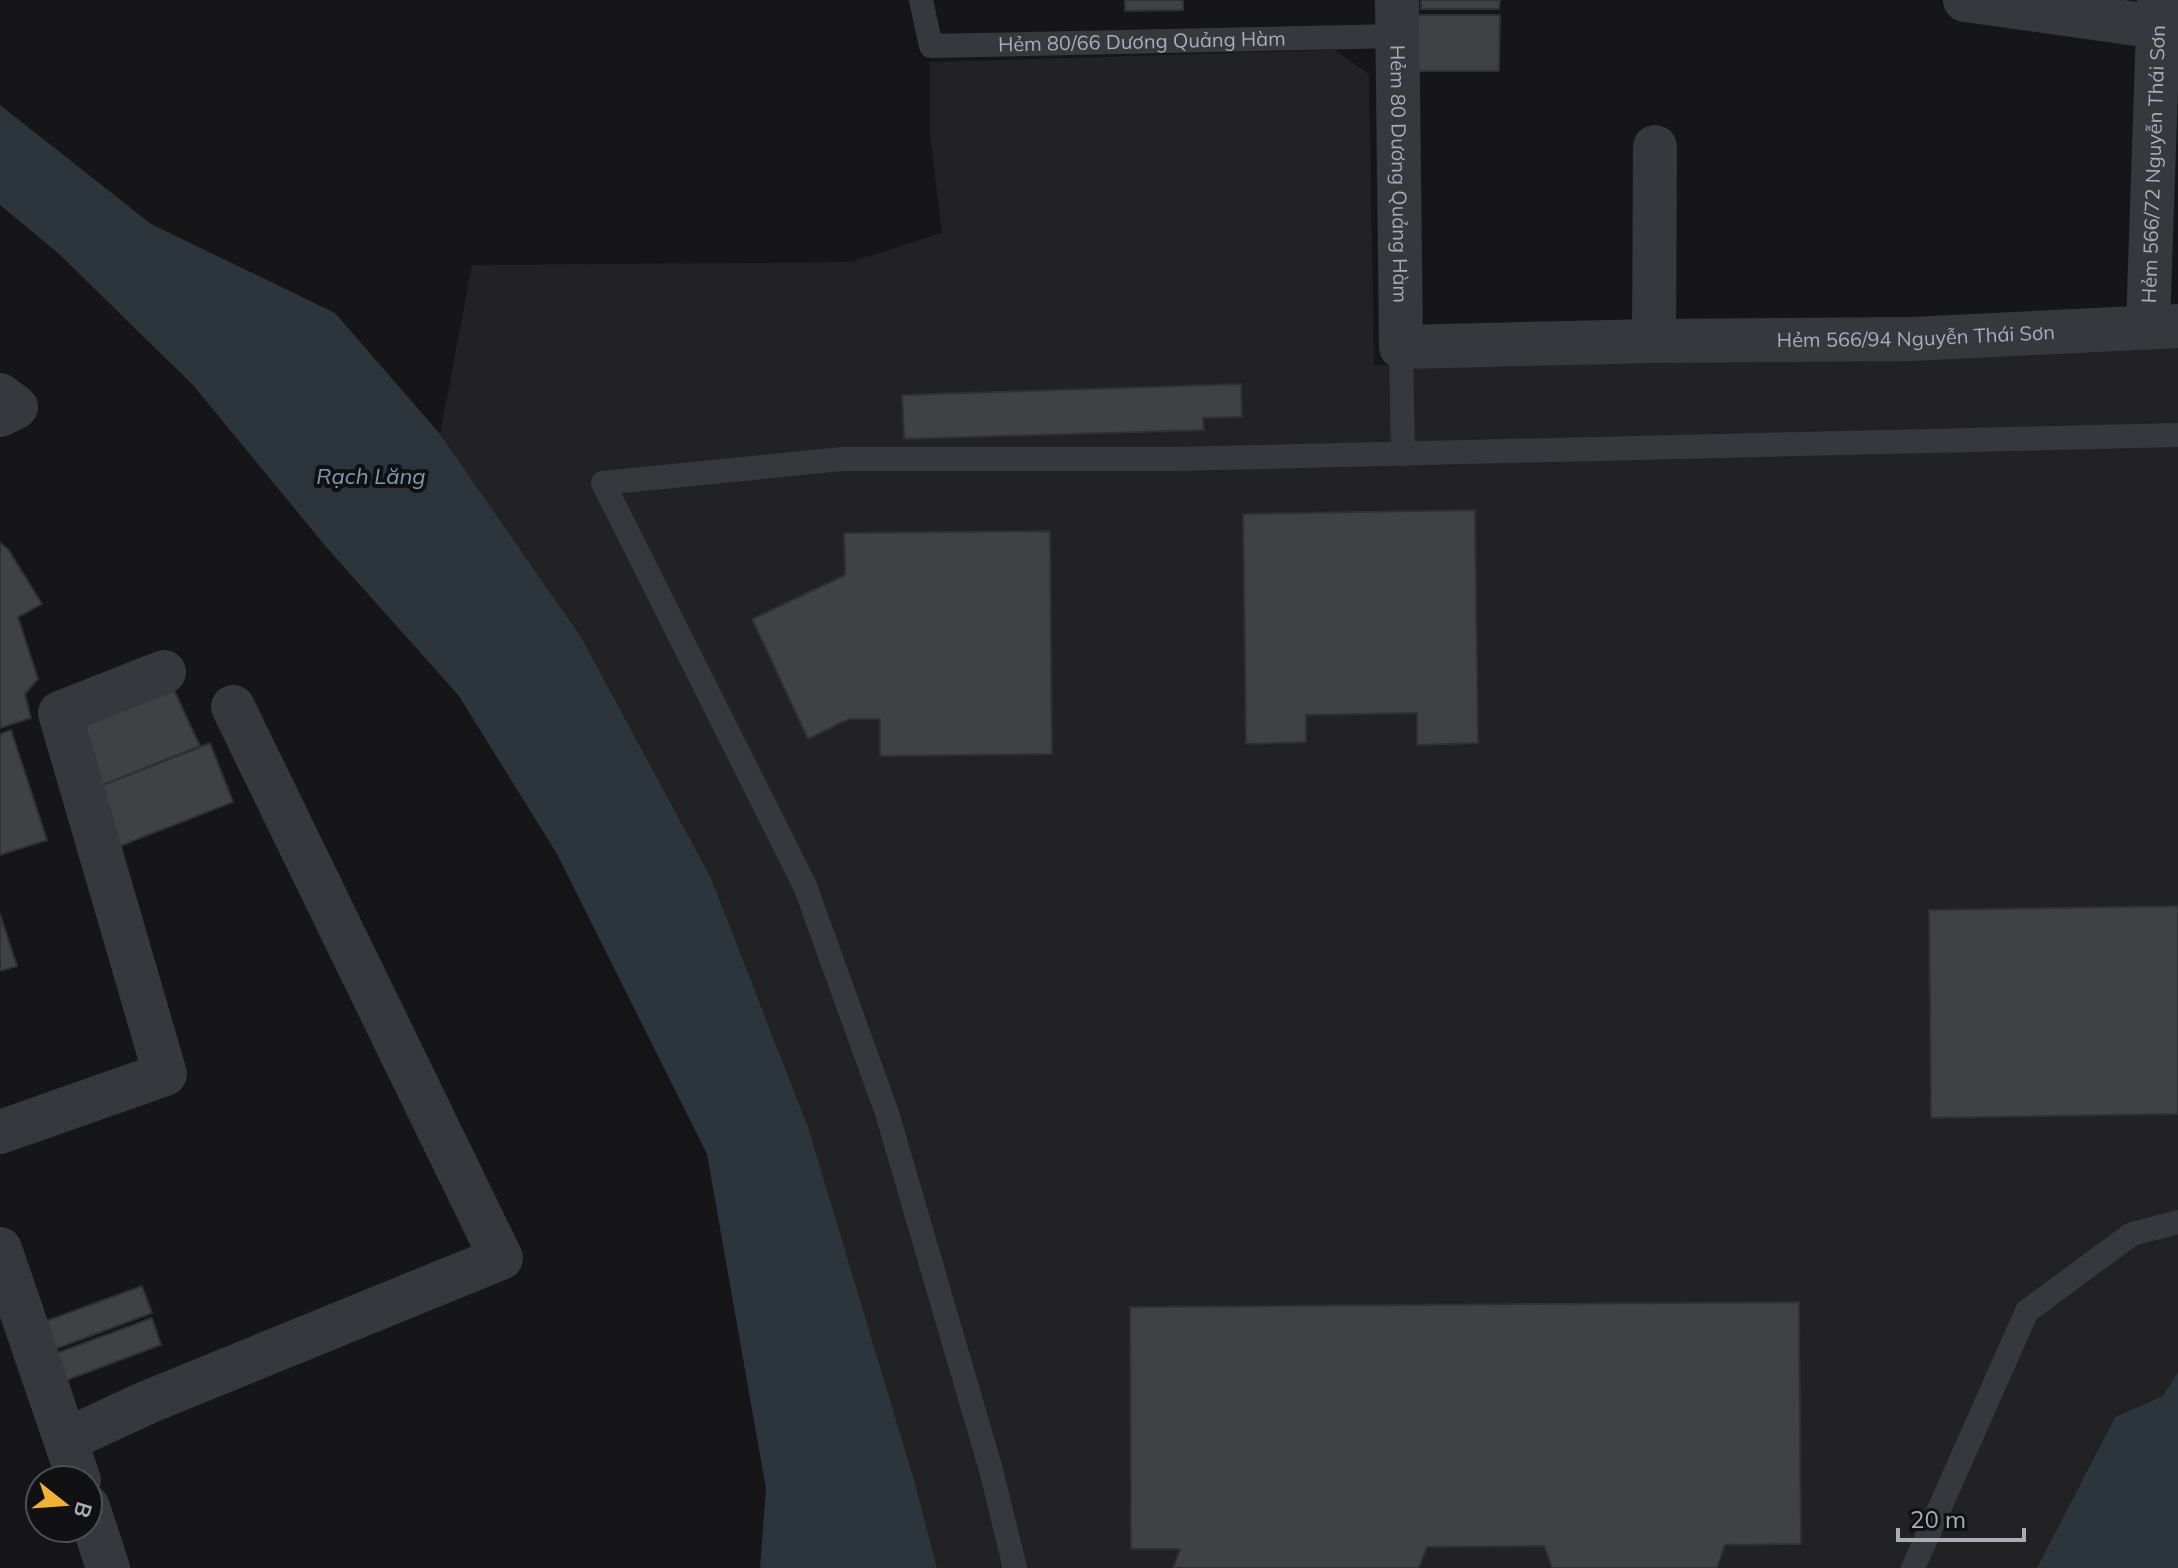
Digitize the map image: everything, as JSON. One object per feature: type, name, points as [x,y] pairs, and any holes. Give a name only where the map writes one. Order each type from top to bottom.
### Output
[{"type":"street","points":[[1965,0],[2158,14]]},
{"type":"street","name":"Hẻm 566/72 Nguyễn Thái Sơn","points":[[2158,14],[2166,136],[2163,326]]},
{"type":"street","name":"Hẻm 80 Dương Quảng Hàm","points":[[1398,18],[1401,347]]},
{"type":"street","points":[[1654,341],[1655,147]]},
{"type":"street","name":"Hẻm 566/94 Nguyễn Thái Sơn","points":[[1401,347],[1912,339],[2163,326]]},
{"type":"street","points":[[0,395],[16,407],[0,415]]},
{"type":"street","points":[[0,1132],[165,1074],[60,713],[164,672]]},
{"type":"street","points":[[0,1249],[72,1460],[148,1402],[501,1258],[233,707]]},
{"type":"street","points":[[100,1544],[108,1568]]},
{"type":"lane","name":"Hẻm 80/66 Dương Quảng Hàm","points":[[921,0],[931,46],[1398,18]]},
{"type":"lane","points":[[1401,347],[1403,454]]},
{"type":"lane","points":[[1015,1568],[991,1470],[887,1113],[805,886],[603,483],[842,459],[1175,459],[2178,435]]},
{"type":"lane","points":[[1913,1568],[2027,1311],[2132,1234],[2178,1222]]},
{"type":"shaded area","points":[[1335,50],[1369,74],[1374,365],[2178,346],[2178,1372],[2164,1396],[2115,1417],[2037,1568],[937,1568],[915,1483],[808,1127],[711,878],[581,637],[440,434],[472,265],[850,262],[942,233],[930,136],[930,62]]},
{"type":"water","name":"Rạch Lăng","points":[[0,105],[151,224],[335,313],[440,434],[581,637],[711,878],[808,1127],[915,1483],[937,1568],[760,1568],[766,1489],[707,1154],[557,854],[459,696],[327,548],[193,385],[58,253],[0,205]]},
{"type":"water","points":[[2178,1372],[2178,1568],[2037,1568],[2115,1417],[2163,1396]]},
{"type":"building","points":[[1125,0],[1183,0],[1183,10],[1125,11]]},
{"type":"building","points":[[1421,0],[1500,0],[1499,9],[1421,9]]},
{"type":"building","points":[[1417,15],[1500,15],[1499,71],[1417,71]]},
{"type":"building","points":[[1241,384],[1242,417],[1203,418],[1204,430],[904,439],[902,395]]},
{"type":"building","points":[[1475,510],[1478,743],[1417,745],[1417,713],[1306,715],[1306,742],[1246,744],[1243,514]]},
{"type":"building","points":[[1050,531],[1052,754],[880,756],[880,719],[849,719],[808,739],[752,619],[845,575],[844,533]]},
{"type":"building","points":[[0,543],[8,549],[42,604],[18,617],[38,679],[25,694],[31,718],[0,728]]},
{"type":"building","points":[[173,688],[200,746],[93,789],[70,729]]},
{"type":"building","points":[[11,730],[47,840],[0,855],[0,734]]},
{"type":"building","points":[[210,743],[233,802],[115,848],[93,789]]},
{"type":"building","points":[[2178,906],[2178,1114],[1931,1118],[1929,910]]},
{"type":"building","points":[[0,914],[17,966],[0,971]]},
{"type":"building","points":[[142,1286],[152,1313],[42,1354],[32,1326]]},
{"type":"building","points":[[1799,1302],[1801,1544],[1725,1545],[1717,1568],[1552,1568],[1544,1546],[1427,1547],[1419,1568],[1173,1568],[1180,1549],[1131,1549],[1130,1307]]},
{"type":"building","points":[[152,1318],[161,1345],[56,1384],[46,1357]]}]
